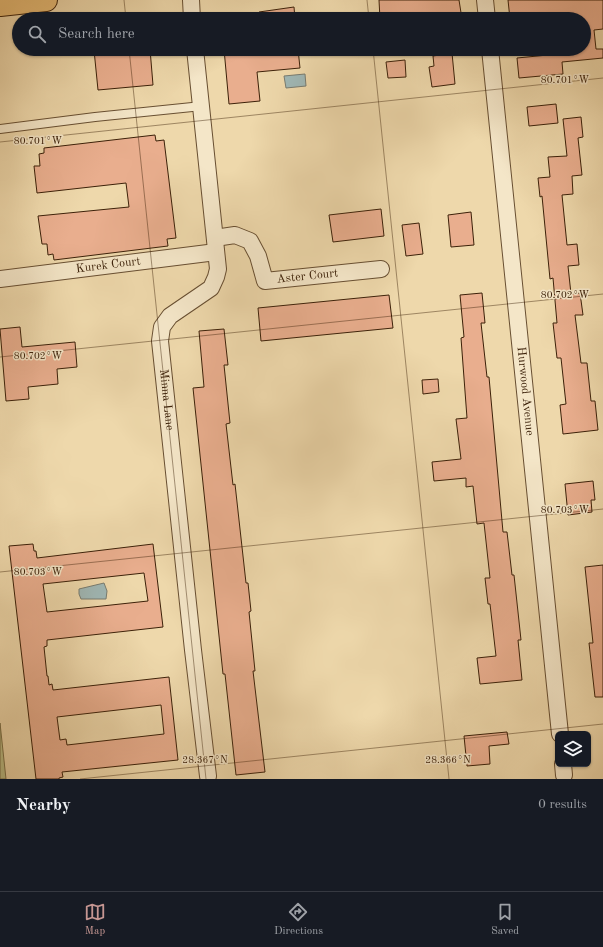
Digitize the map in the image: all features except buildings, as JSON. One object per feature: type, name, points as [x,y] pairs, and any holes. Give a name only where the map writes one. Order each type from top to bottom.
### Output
[{"type":"main road","points":[[0,5],[46,0]]},
{"type":"street","points":[[191,0],[192,12]]},
{"type":"street","points":[[485,0],[486,12]]},
{"type":"street","name":"Minna Lane","points":[[197,56],[218,269],[211,288],[170,316],[162,327],[160,341],[208,776]]},
{"type":"street","name":"Hurwood Avenue","points":[[491,56],[560,731]]},
{"type":"street","name":"Aster Court","points":[[216,245],[235,235],[250,241],[258,256],[265,281],[381,269]]},
{"type":"street","name":"Kurek Court","points":[[0,279],[216,245]]},
{"type":"lane","points":[[0,129],[202,106]]},
{"type":"green space","points":[[0,723],[6,779],[0,779]]},
{"type":"water","points":[[305,74],[306,86],[286,88],[284,76]]},
{"type":"water","points":[[104,583],[107,591],[106,599],[81,599],[79,589]]}]
